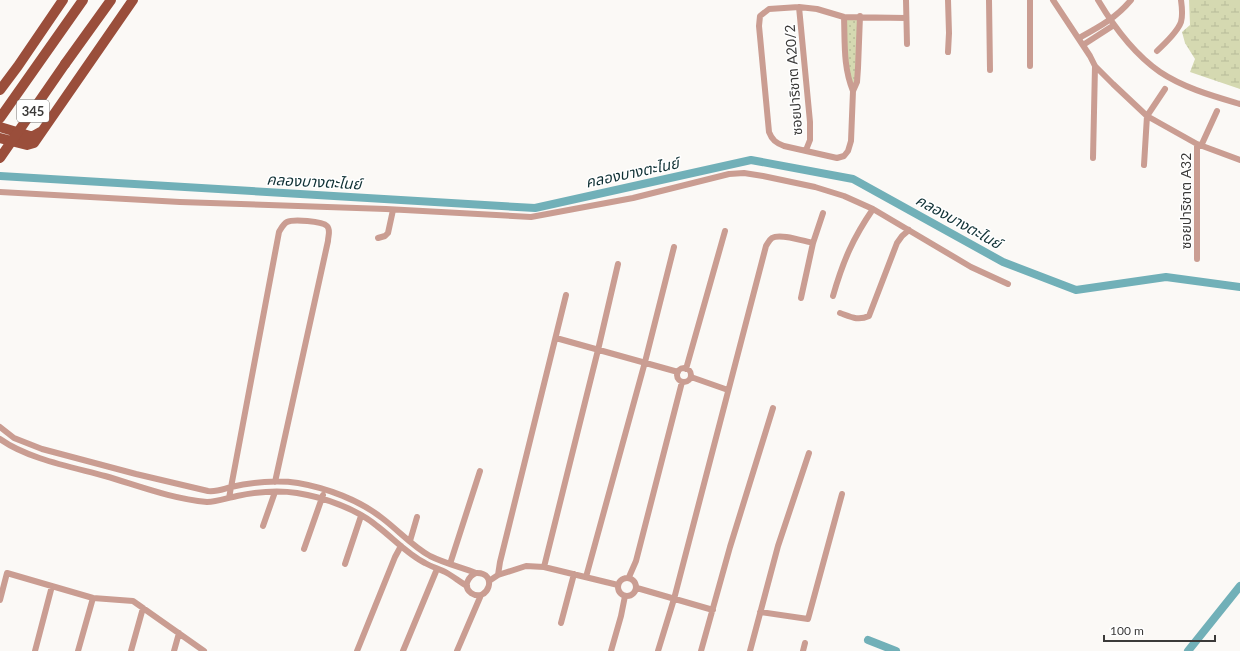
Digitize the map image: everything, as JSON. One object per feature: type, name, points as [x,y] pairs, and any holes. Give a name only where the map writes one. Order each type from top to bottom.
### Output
[{"type":"main road","points":[[0,90],[18,66],[62,0]]},
{"type":"main road","name":"345","points":[[0,118],[83,0]]},
{"type":"main road","name":"345","points":[[0,158],[111,0]]},
{"type":"main road","points":[[0,138],[27,146],[34,143],[133,0]]},
{"type":"main road","points":[[0,127],[30,136],[42,131]]},
{"type":"street","points":[[906,0],[907,44]]},
{"type":"street","points":[[948,0],[948,52]]},
{"type":"street","points":[[989,0],[990,70]]},
{"type":"street","points":[[1030,0],[1030,66]]},
{"type":"street","points":[[1053,0],[1079,38],[1095,66],[1147,116],[1199,145],[1240,160]]},
{"type":"street","points":[[1098,0],[1112,23],[1138,54],[1160,72],[1186,86],[1240,104]]},
{"type":"street","points":[[1083,45],[1112,23],[1131,0]]},
{"type":"street","points":[[1157,52],[1179,26],[1182,11],[1181,0]]},
{"type":"street","points":[[860,16],[857,82],[853,91],[851,141],[848,151],[844,156],[837,158],[784,146],[777,143],[771,138],[769,132],[759,26],[760,16],[769,9],[799,7],[817,9],[844,17],[860,16],[906,18]]},
{"type":"street","name":"ซอยปาริชาต A20/2","points":[[799,7],[810,122],[810,140],[806,150]]},
{"type":"street","points":[[844,17],[846,67],[848,80],[853,91]]},
{"type":"street","points":[[1079,38],[1112,23]]},
{"type":"street","points":[[1093,158],[1095,66]]},
{"type":"street","points":[[1144,165],[1147,116],[1165,89]]},
{"type":"street","points":[[1199,145],[1217,111]]},
{"type":"street","name":"ซอยปาริชาต A32","points":[[1197,259],[1199,145]]},
{"type":"street","points":[[0,192],[180,202],[530,217],[633,198],[729,174],[744,173],[815,187],[844,196],[909,230],[971,267],[1008,284]]},
{"type":"street","points":[[378,238],[385,236],[388,233],[393,210]]},
{"type":"street","points":[[834,296],[843,262],[854,239],[873,210]]},
{"type":"street","points":[[801,298],[813,243],[824,213]]},
{"type":"street","points":[[229,498],[279,232],[286,222],[295,220],[321,223],[327,226],[329,231],[328,241],[275,482]]},
{"type":"street","points":[[840,312],[856,318],[869,316],[897,243],[909,230]]},
{"type":"street","points":[[686,369],[725,231]]},
{"type":"street","points":[[658,651],[674,599],[766,246],[772,237],[784,236],[813,243]]},
{"type":"street","points":[[586,577],[674,247]]},
{"type":"street","points":[[544,567],[618,264]]},
{"type":"street","points":[[498,575],[566,295]]},
{"type":"street","points":[[556,338],[678,372]]},
{"type":"street","points":[[682,382],[677,377],[678,372],[683,368],[686,369]]},
{"type":"street","points":[[686,369],[690,372],[691,377]]},
{"type":"street","points":[[691,377],[728,390]]},
{"type":"street","points":[[682,382],[687,381],[691,377]]},
{"type":"street","points":[[629,577],[636,561],[682,382]]},
{"type":"street","points":[[701,651],[730,547],[773,408]]},
{"type":"street","points":[[0,427],[14,438],[42,448],[136,474],[208,491],[214,492],[231,487],[275,482],[297,483],[324,489],[343,496],[382,517],[429,555],[450,564],[484,574],[489,581],[488,590],[481,595],[457,651]]},
{"type":"street","points":[[10,446],[14,438]]},
{"type":"street","points":[[0,439],[10,446],[32,455],[133,484],[158,493],[180,498],[214,502],[257,493],[275,492],[296,492],[322,498],[339,504],[376,525],[401,546],[425,563],[447,573],[467,586],[472,593],[481,595]]},
{"type":"street","points":[[750,651],[778,546],[809,453]]},
{"type":"street","points":[[450,564],[480,471]]},
{"type":"street","points":[[133,484],[136,474]]},
{"type":"street","points":[[304,549],[324,489]]},
{"type":"street","points":[[263,526],[275,492]]},
{"type":"street","points":[[760,612],[808,620],[842,494]]},
{"type":"street","points":[[345,564],[361,516]]},
{"type":"street","points":[[410,540],[417,517]]},
{"type":"street","points":[[357,651],[395,557],[401,546]]},
{"type":"street","points":[[489,581],[498,575],[526,566],[544,567],[618,585]]},
{"type":"street","points":[[404,651],[437,569]]},
{"type":"street","points":[[467,586],[467,580],[470,575],[476,572]]},
{"type":"street","points":[[0,600],[7,573],[93,598],[133,601],[204,651]]},
{"type":"street","points":[[561,623],[574,574]]},
{"type":"street","points":[[629,577],[635,581],[637,588],[633,595],[625,596],[618,590],[618,585],[620,580],[629,577]]},
{"type":"street","points":[[35,651],[52,586]]},
{"type":"street","points":[[637,588],[713,610]]},
{"type":"street","points":[[611,651],[625,596]]},
{"type":"street","points":[[78,651],[93,598]]},
{"type":"street","points":[[131,651],[143,608]]},
{"type":"street","points":[[174,651],[179,633]]},
{"type":"street","points":[[803,651],[806,643]]},
{"type":"green space","points":[[1189,0],[1240,0],[1240,89],[1190,72],[1195,59],[1185,43],[1182,32],[1190,25]]},
{"type":"green space","points":[[860,16],[858,68],[853,91],[848,80],[844,17]]},
{"type":"waterway","name":"คลองบางตะไนย์","points":[[0,176],[535,208],[751,160],[853,179],[1003,262],[1076,290],[1166,277],[1240,287]]},
{"type":"waterway","points":[[1188,651],[1240,586]]},
{"type":"waterway","points":[[868,640],[896,651]]}]
